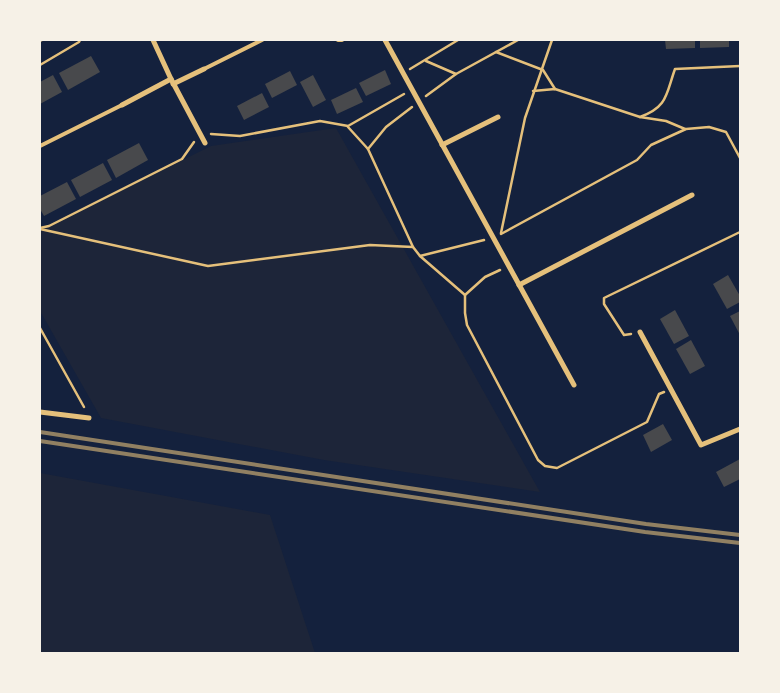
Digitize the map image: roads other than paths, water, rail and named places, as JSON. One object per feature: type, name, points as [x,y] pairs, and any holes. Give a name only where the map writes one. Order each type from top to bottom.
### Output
[{"type":"street","points":[[153,40],[172,81],[205,143]]},
{"type":"street","points":[[385,40],[574,385]]},
{"type":"street","points":[[122,105],[172,81],[204,69]]},
{"type":"street","points":[[442,145],[498,117]]},
{"type":"street","points":[[519,285],[692,195]]},
{"type":"street","points":[[640,332],[701,444],[740,429]]},
{"type":"street","points":[[40,412],[90,418]]},
{"type":"lane","points":[[204,69],[262,40]]},
{"type":"lane","points":[[40,146],[122,105]]},
{"type":"railway","points":[[40,432],[646,524],[740,535]]},
{"type":"railway","points":[[40,441],[645,532],[740,543]]}]
